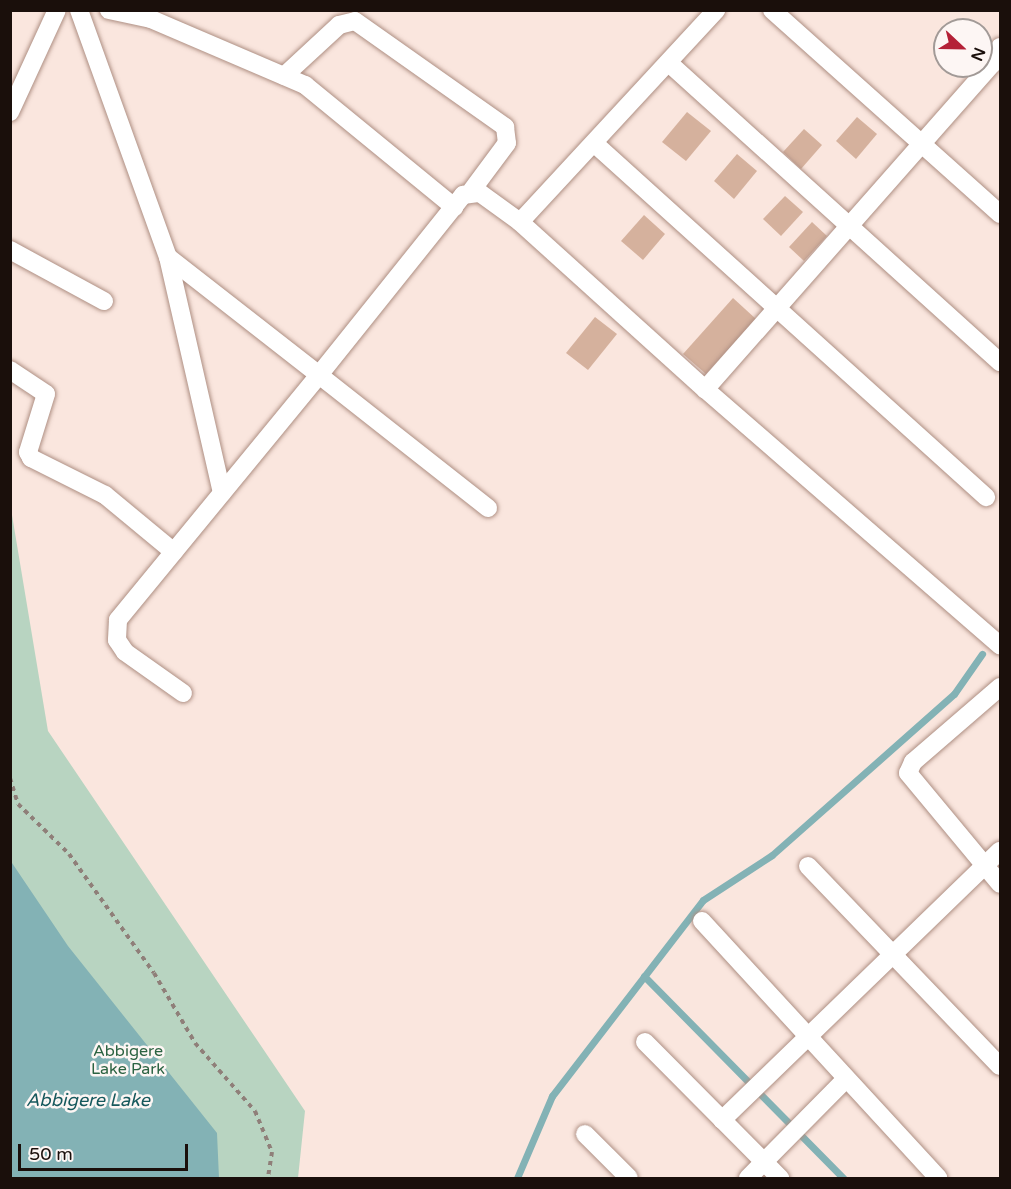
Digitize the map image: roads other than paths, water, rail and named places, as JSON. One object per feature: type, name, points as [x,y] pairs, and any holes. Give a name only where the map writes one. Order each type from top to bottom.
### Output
[{"type":"street","points":[[79,10],[168,257],[222,493]]},
{"type":"street","points":[[109,10],[151,19],[305,85],[454,207]]},
{"type":"street","points":[[520,222],[670,64],[717,10]]},
{"type":"street","points":[[772,10],[918,144],[1000,214]]},
{"type":"street","points":[[10,112],[50,12]]},
{"type":"street","points":[[183,693],[125,652],[116,629],[174,552],[454,207],[472,190],[507,143],[505,128],[356,21],[339,24],[284,76]]},
{"type":"street","points":[[705,388],[774,305],[918,144],[996,67],[1000,47]]},
{"type":"street","points":[[670,64],[846,227],[1000,362]]},
{"type":"street","points":[[595,144],[986,497]]},
{"type":"street","points":[[472,190],[520,222],[705,388],[1000,645]]},
{"type":"street","points":[[10,250],[104,301]]},
{"type":"street","points":[[168,257],[488,508]]},
{"type":"street","points":[[10,370],[46,393],[28,452],[31,458],[105,495],[174,552]]},
{"type":"street","points":[[1000,687],[913,762],[908,773],[1000,884]]},
{"type":"street","points":[[722,1120],[894,950],[1000,851]]},
{"type":"street","points":[[808,866],[894,950],[1000,1066]]},
{"type":"street","points":[[702,921],[938,1179]]},
{"type":"street","points":[[645,1042],[780,1179]]},
{"type":"street","points":[[748,1179],[846,1078]]},
{"type":"street","points":[[585,1134],[629,1179]]},
{"type":"water","name":"Abbigere Lake","points":[[10,860],[68,946],[217,1133],[219,1178],[11,1178]]},
{"type":"waterway","points":[[517,1178],[552,1096],[703,900],[772,855],[954,694],[982,654]]},
{"type":"waterway","points":[[644,976],[843,1178]]},
{"type":"park label","name":"Abbigere Lake Park","points":[[128,1060]]}]
